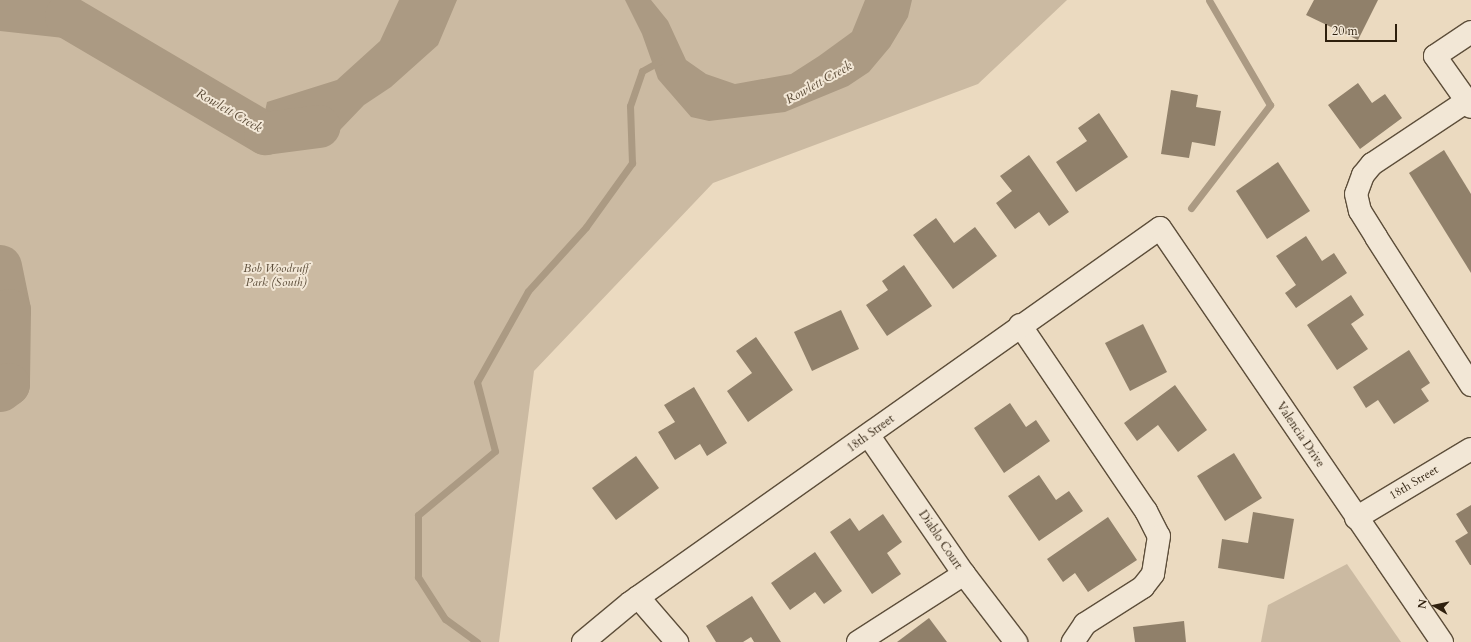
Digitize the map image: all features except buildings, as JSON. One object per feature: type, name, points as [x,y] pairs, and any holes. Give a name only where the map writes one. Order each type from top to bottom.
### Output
[{"type":"street","points":[[1471,32],[1434,56],[1469,104],[1372,164],[1362,175],[1356,194],[1360,211],[1471,385]]},
{"type":"street","name":"18th Street","points":[[583,642],[638,597],[869,436],[1020,325],[1160,228]]},
{"type":"street","name":"Valencia Drive","points":[[1160,228],[1356,518],[1442,642]]},
{"type":"street","points":[[1020,325],[1146,511],[1159,536],[1153,574],[1143,587],[1085,624],[1073,642]]},
{"type":"street","name":"Diablo Court","points":[[869,436],[964,574],[1016,642]]},
{"type":"street","name":"18th Street","points":[[1356,518],[1471,449]]},
{"type":"street","points":[[858,642],[964,574]]},
{"type":"street","points":[[638,597],[677,642]]},
{"type":"green space","name":"Bob Woodruff Park (South)","points":[[0,0],[1067,0],[978,84],[713,183],[534,371],[499,642],[0,642]]},
{"type":"green space","points":[[1347,564],[1401,642],[1261,642],[1268,605]]},
{"type":"water","points":[[399,0],[457,0],[438,45],[391,87],[364,105],[340,130],[309,145],[258,142],[267,102],[337,80],[380,41]]},
{"type":"water","points":[[625,0],[651,0],[668,21],[686,60],[706,74],[735,84],[791,74],[819,56],[852,32],[865,0],[912,0],[908,17],[890,47],[869,72],[848,86],[785,112],[709,121],[691,117],[658,79],[642,34]]},
{"type":"waterway","points":[[1191,208],[1270,105],[1209,0]]},
{"type":"waterway","name":"Rowlett Creek","points":[[0,9],[66,16],[265,133],[319,126]]},
{"type":"waterway","points":[[477,642],[445,619],[418,577],[418,515],[495,451],[477,382],[528,291],[586,227],[632,163],[630,106],[642,71],[660,61]]},
{"type":"waterway","name":"Rowlett Creek","points":[[0,266],[9,310],[8,384],[0,390]]}]
